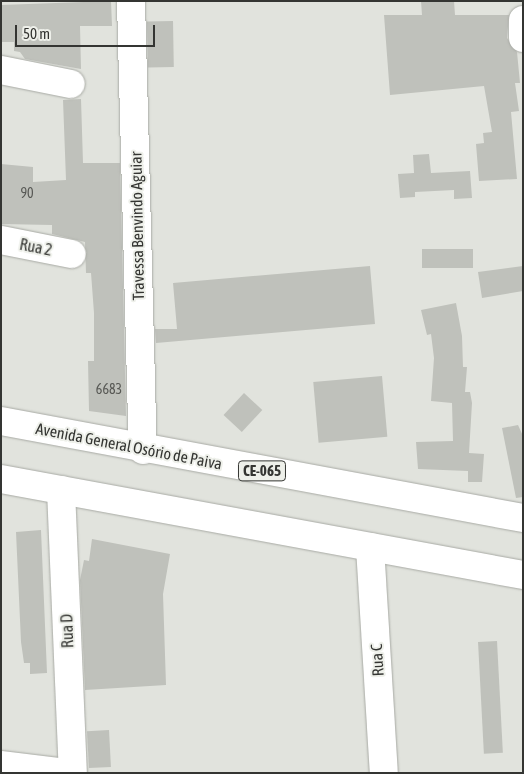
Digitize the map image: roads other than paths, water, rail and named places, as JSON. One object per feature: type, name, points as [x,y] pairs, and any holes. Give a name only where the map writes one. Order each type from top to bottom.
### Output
[{"type":"street","name":"Travessa Benvindo Aguiar","points":[[131,1],[142,450]]},
{"type":"street","points":[[1,70],[71,84]]},
{"type":"street","name":"Rua 2","points":[[1,240],[72,254]]},
{"type":"street","name":"Avenida General Osório de Paiva","points":[[1,421],[142,450],[523,518]]},
{"type":"street","points":[[1,479],[523,575]]},
{"type":"street","name":"Rua D","points":[[61,490],[73,773]]},
{"type":"street","name":"Rua C","points":[[370,547],[384,773]]},
{"type":"street","points":[[1,766],[67,773]]}]
